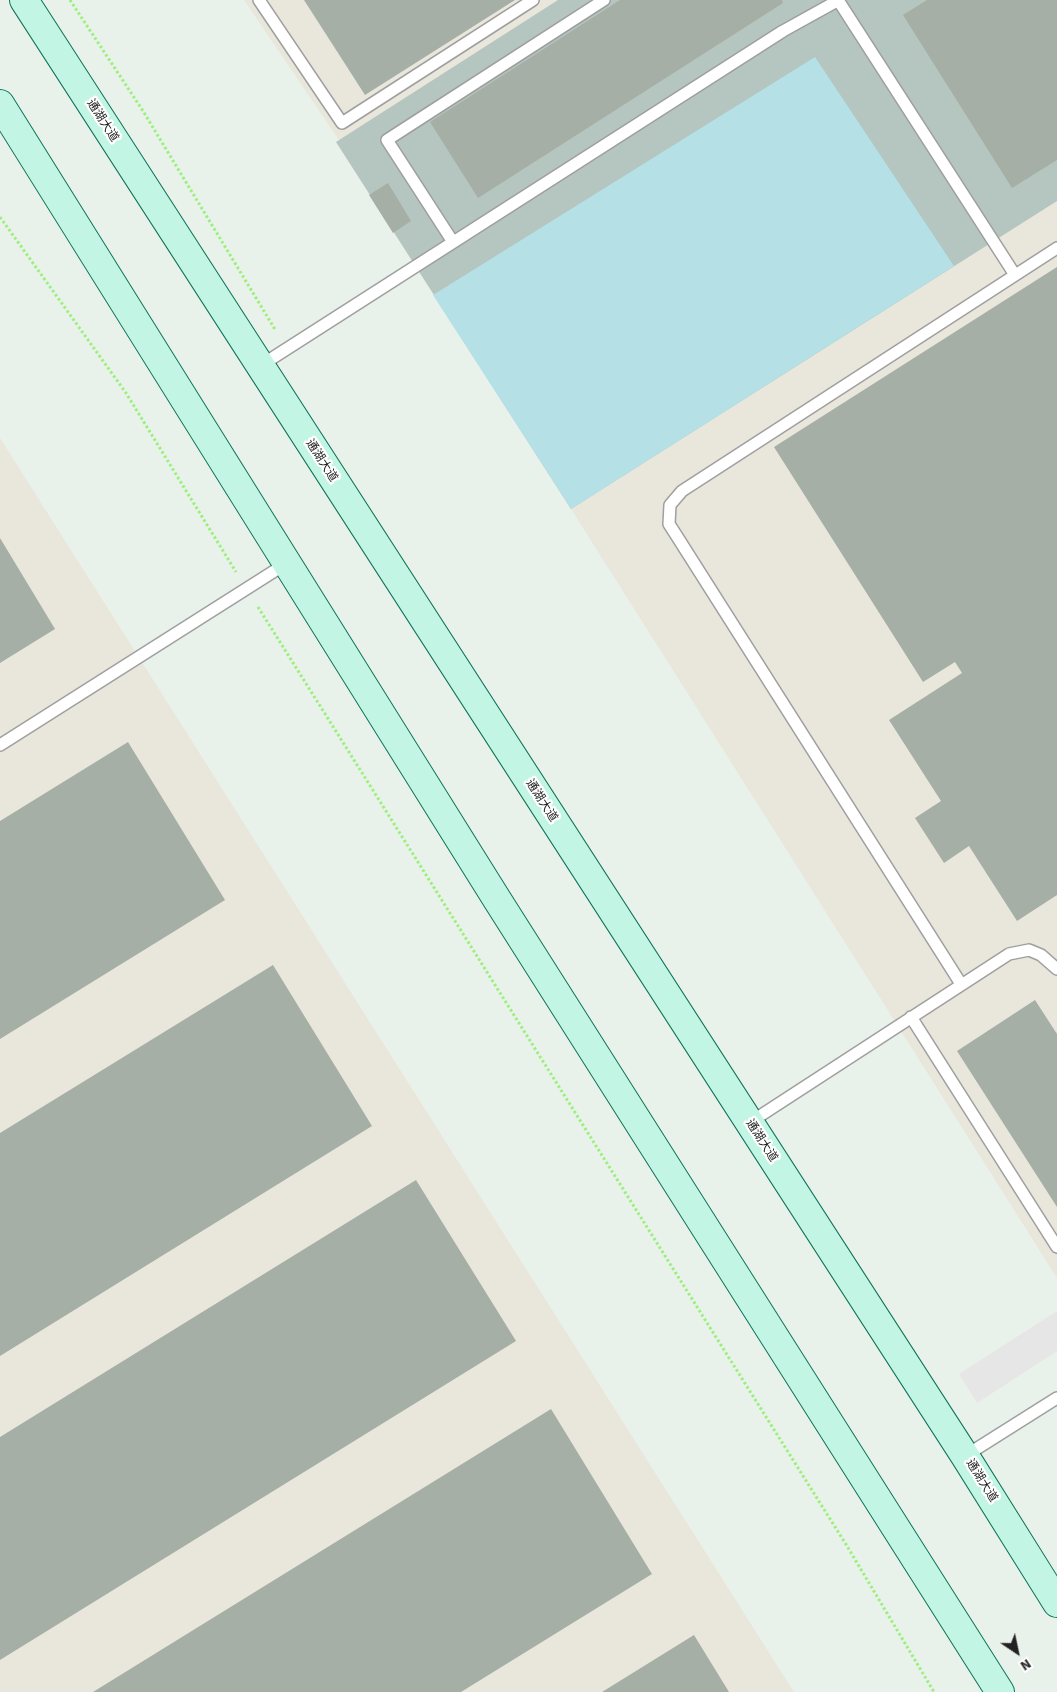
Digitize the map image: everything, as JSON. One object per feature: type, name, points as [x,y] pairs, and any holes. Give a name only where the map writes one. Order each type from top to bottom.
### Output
[{"type":"main road","name":"通湖大道","points":[[24,0],[965,1456],[1057,1603]]},
{"type":"main road","points":[[0,104],[498,901],[1000,1692]]},
{"type":"lane","points":[[259,0],[342,123],[532,0]]},
{"type":"lane","points":[[453,242],[387,140],[604,0]]},
{"type":"lane","points":[[260,366],[783,31],[838,0],[1015,275]]},
{"type":"lane","points":[[961,984],[669,524],[670,505],[682,491],[1057,248]]},
{"type":"lane","points":[[0,745],[287,563]]},
{"type":"lane","points":[[749,1123],[1009,954],[1029,950],[1042,955],[1057,969]]},
{"type":"lane","points":[[911,1017],[1057,1248]]},
{"type":"lane","points":[[965,1456],[1057,1398]]},
{"type":"path","points":[[0,217],[126,393],[246,588],[842,1537],[934,1692]]},
{"type":"shaded area","points":[[244,0],[566,0],[343,146]]},
{"type":"shaded area","points":[[558,0],[1057,0],[1057,201],[571,509],[336,142]]},
{"type":"shaded area","points":[[815,57],[954,266],[571,509],[433,295]]},
{"type":"shaded area","points":[[1057,200],[1057,1278],[571,509]]},
{"type":"shaded area","points":[[0,438],[794,1692],[0,1692]]},
{"type":"shaded area","points":[[1057,1311],[1057,1351],[977,1403],[959,1374]]},
{"type":"building","points":[[304,0],[515,0],[365,95]]},
{"type":"building","points":[[620,0],[782,0],[783,3],[478,198],[430,122]]},
{"type":"building","points":[[927,0],[1057,0],[1057,160],[1012,188],[903,15]]},
{"type":"building","points":[[388,183],[411,221],[393,233],[369,195]]},
{"type":"building","points":[[1057,267],[1057,895],[1017,921],[969,846],[944,863],[915,818],[941,801],[889,720],[962,673],[955,662],[923,682],[774,447]]},
{"type":"building","points":[[0,538],[55,629],[0,663]]},
{"type":"building","points":[[128,742],[225,900],[0,1039],[0,821]]},
{"type":"building","points":[[273,965],[372,1126],[0,1356],[0,1133]]},
{"type":"building","points":[[1035,1000],[1057,1034],[1057,1207],[957,1051]]},
{"type":"building","points":[[416,1180],[516,1341],[0,1660],[0,1437]]},
{"type":"building","points":[[551,1409],[652,1574],[461,1692],[93,1692]]},
{"type":"building","points":[[694,1635],[729,1692],[602,1692]]}]
